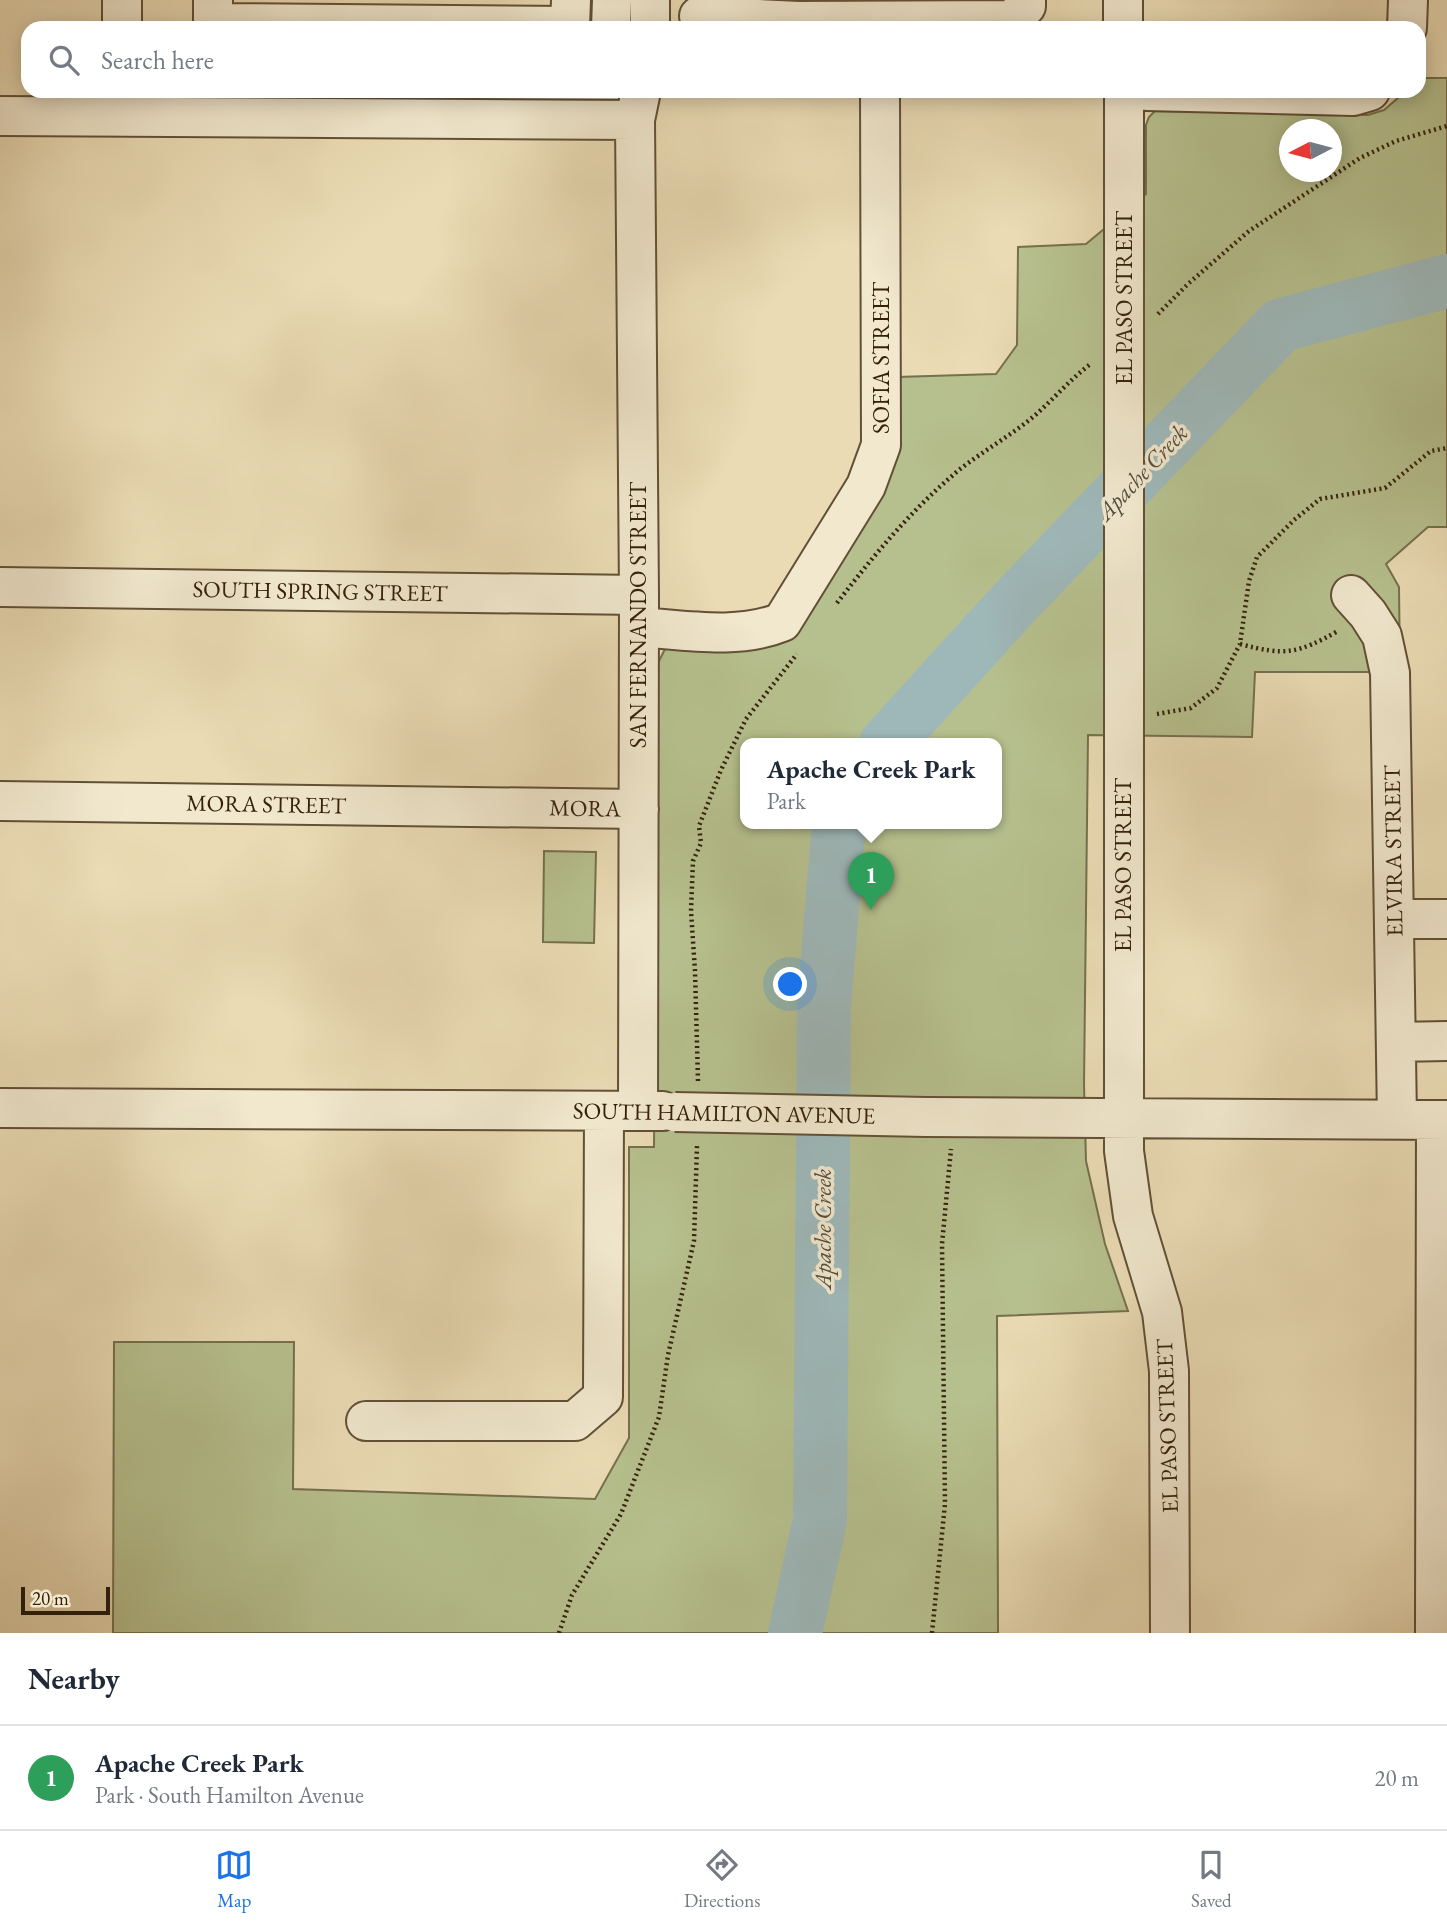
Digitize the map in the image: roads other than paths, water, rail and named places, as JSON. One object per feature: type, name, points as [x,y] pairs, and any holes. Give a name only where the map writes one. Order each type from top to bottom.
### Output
[{"type":"street","points":[[122,0],[122,21]]},
{"type":"street","points":[[213,0],[213,21]]},
{"type":"street","points":[[570,21],[571,0]]},
{"type":"street","points":[[611,21],[612,0]]},
{"type":"street","points":[[649,21],[650,0]]},
{"type":"street","points":[[699,16],[798,21],[1012,20],[1026,6],[1026,0]]},
{"type":"street","points":[[1123,0],[1123,21]]},
{"type":"street","points":[[1407,21],[1408,0]]},
{"type":"street","points":[[0,116],[122,104],[638,98]]},
{"type":"street","name":"SAN FERNANDO STREET","points":[[366,1422],[575,1421],[603,1397],[639,809],[638,98]]},
{"type":"street","name":"SOFIA STREET","points":[[639,611],[732,632],[765,629],[782,622],[866,486],[881,445],[880,98]]},
{"type":"street","name":"EL PASO STREET","points":[[1124,98],[1123,1118],[1124,1151],[1133,1216],[1161,1312],[1169,1371],[1170,1633]]},
{"type":"street","name":"SOUTH SPRING STREET","points":[[0,587],[639,611]]},
{"type":"street","name":"ELVIRA STREET","points":[[1359,604],[1382,636],[1390,673],[1397,1119]]},
{"type":"street","name":"MORA STREET","points":[[0,801],[532,807]]},
{"type":"street","name":"MORA","points":[[532,807],[639,809]]},
{"type":"street","points":[[1394,919],[1447,919]]},
{"type":"street","points":[[1396,1042],[1447,1041]]},
{"type":"street","name":"SOUTH HAMILTON AVENUE","points":[[0,1108],[690,1111],[940,1117],[1442,1121]]},
{"type":"street","points":[[1435,1633],[1442,1121]]},
{"type":"waterway","name":"Apache Creek","points":[[891,738],[1015,602],[1281,325],[1447,281]]},
{"type":"waterway","name":"Apache Creek","points":[[795,1633],[820,1520],[824,1005],[838,835],[841,829]]},
{"type":"place","name":"Apache Creek Park","points":[[871,910]]}]
